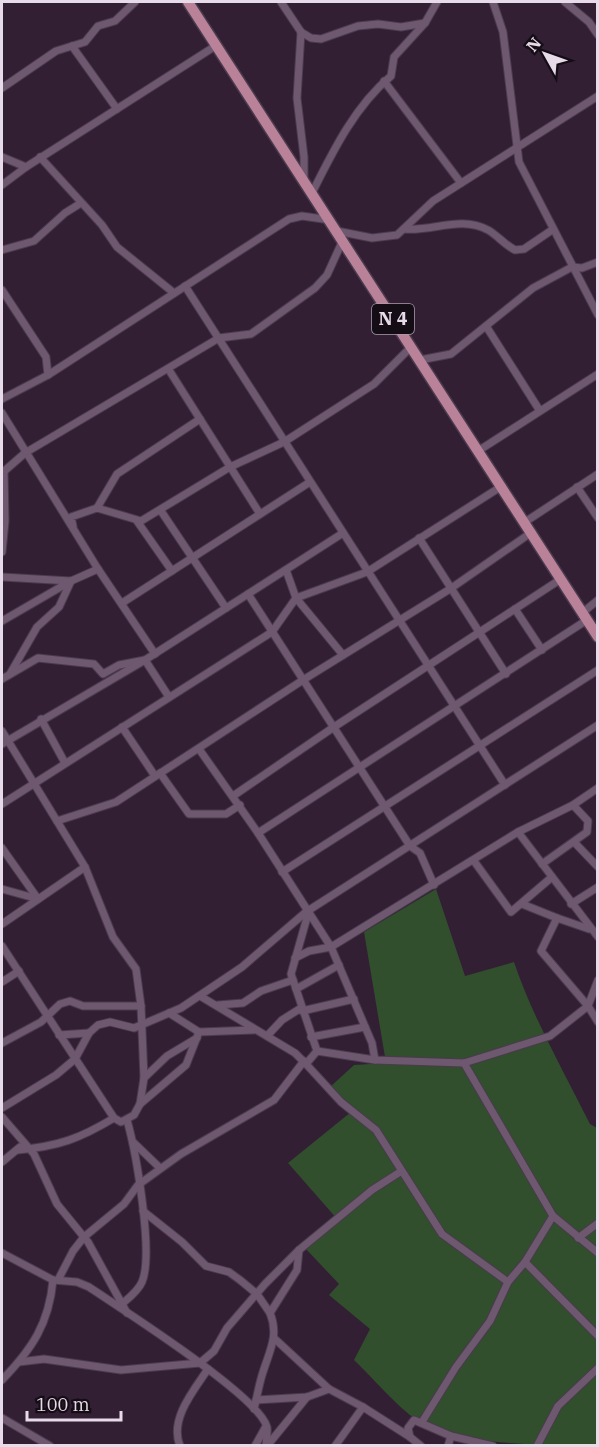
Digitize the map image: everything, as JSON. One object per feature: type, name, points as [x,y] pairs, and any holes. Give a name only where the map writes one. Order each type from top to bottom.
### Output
[{"type":"main road","name":"N 4","points":[[188,2],[532,532],[597,637]]},
{"type":"street","points":[[2,88],[56,51],[85,42],[98,26],[116,21],[135,2]]},
{"type":"street","points":[[281,2],[301,32],[311,38],[321,39],[358,26],[378,24],[401,27],[425,23]]},
{"type":"street","points":[[312,193],[336,147],[374,90],[391,76],[394,57],[425,23],[437,2]]},
{"type":"street","points":[[493,2],[503,32],[519,162],[597,315]]},
{"type":"street","points":[[565,2],[589,22],[597,36]]},
{"type":"street","points":[[301,32],[297,98],[304,157],[304,182]]},
{"type":"street","points":[[2,185],[40,158],[217,45]]},
{"type":"street","points":[[72,46],[117,109]]},
{"type":"street","points":[[384,81],[461,183]]},
{"type":"street","points":[[2,552],[5,521],[3,472],[25,453],[169,370],[219,338],[251,334],[315,288],[327,275],[340,235],[386,238],[404,229],[433,201],[597,96]]},
{"type":"street","points":[[2,151],[5,158],[26,168]]},
{"type":"street","points":[[40,158],[102,225],[117,247],[174,293]]},
{"type":"street","points":[[2,250],[34,241],[65,213],[81,203]]},
{"type":"street","points":[[2,399],[48,375],[290,219],[302,216],[330,220]]},
{"type":"street","points":[[404,229],[415,230],[454,222],[490,231],[514,250],[524,249],[552,230]]},
{"type":"street","points":[[420,360],[451,354],[522,294],[572,267],[582,268],[597,262]]},
{"type":"street","points":[[185,286],[505,785]]},
{"type":"street","points":[[2,290],[46,357],[48,375]]},
{"type":"street","points":[[486,326],[540,411]]},
{"type":"street","points":[[137,521],[161,511],[230,466],[284,442],[374,384],[411,347]]},
{"type":"street","points":[[169,370],[260,514]]},
{"type":"street","points":[[478,451],[597,374]]},
{"type":"street","points":[[2,413],[98,569],[155,654]]},
{"type":"street","points":[[97,508],[117,474],[200,419]]},
{"type":"street","points":[[525,522],[597,474]]},
{"type":"street","points":[[122,603],[310,482]]},
{"type":"street","points":[[2,804],[272,632],[296,598],[367,572],[502,486]]},
{"type":"street","points":[[577,487],[597,518]]},
{"type":"street","points":[[73,526],[71,517],[97,508],[137,521],[172,571]]},
{"type":"street","points":[[161,511],[226,608]]},
{"type":"street","points":[[57,821],[116,802],[303,680],[450,589],[532,532]]},
{"type":"street","points":[[4,742],[146,660],[343,533]]},
{"type":"street","points":[[419,538],[506,674]]},
{"type":"street","points":[[2,621],[71,581],[98,569]]},
{"type":"street","points":[[286,570],[296,598],[343,655]]},
{"type":"street","points":[[2,577],[71,581]]},
{"type":"street","points":[[233,796],[334,727],[561,579]]},
{"type":"street","points":[[4,678],[38,627],[59,606],[71,581]]},
{"type":"street","points":[[248,594],[410,846],[420,853],[434,885]]},
{"type":"street","points":[[258,833],[542,650],[584,617],[597,600]]},
{"type":"street","points":[[515,609],[542,650]]},
{"type":"street","points":[[4,678],[38,658],[94,664],[103,674],[119,665],[146,660]]},
{"type":"street","points":[[146,660],[169,697]]},
{"type":"street","points":[[282,872],[597,670]]},
{"type":"street","points":[[41,719],[66,763]]},
{"type":"street","points":[[2,1107],[56,1075],[75,1059],[88,1033],[98,1025],[110,1022],[129,1028],[142,1025],[200,996],[245,965],[307,913],[597,725]]},
{"type":"street","points":[[122,727],[189,814],[226,814],[240,806]]},
{"type":"street","points":[[2,731],[4,742],[85,867],[113,937],[136,969],[141,1006],[144,1078],[140,1104],[134,1116],[121,1122],[114,1118],[2,946]]},
{"type":"street","points":[[199,749],[240,806],[331,947],[365,1027],[375,1060]]},
{"type":"street","points":[[295,958],[309,951],[331,947],[518,832],[573,805],[597,788]]},
{"type":"street","points":[[542,864],[575,843],[587,832],[585,816],[573,805]]},
{"type":"street","points":[[518,832],[597,937]]},
{"type":"street","points":[[575,843],[594,859],[597,867]]},
{"type":"street","points":[[2,848],[38,899]]},
{"type":"street","points":[[474,861],[508,910],[515,910],[552,877]]},
{"type":"street","points":[[2,924],[85,867]]},
{"type":"street","points":[[571,904],[597,887]]},
{"type":"street","points":[[2,889],[38,899]]},
{"type":"street","points":[[522,904],[591,930]]},
{"type":"street","points":[[307,913],[292,968],[293,980],[302,1010],[317,1051]]},
{"type":"street","points":[[557,918],[541,951],[597,1019]]},
{"type":"street","points":[[296,989],[339,965]]},
{"type":"street","points":[[2,982],[19,971]]},
{"type":"street","points":[[218,1005],[243,1003],[261,991],[293,980]]},
{"type":"street","points":[[317,1051],[375,1060],[464,1063],[550,1036],[588,1006],[597,980]]},
{"type":"street","points":[[200,996],[218,1005],[305,1062],[341,1102],[376,1131],[400,1172],[442,1234],[508,1282]]},
{"type":"street","points":[[267,1036],[282,1020],[302,1010],[354,999]]},
{"type":"street","points":[[2,1043],[41,1022],[60,1004],[70,1001],[83,1006],[141,1006]]},
{"type":"street","points":[[169,1013],[198,1035]]},
{"type":"street","points":[[41,1022],[58,1033],[88,1033]]},
{"type":"street","points":[[311,1037],[365,1027]]},
{"type":"street","points":[[144,1078],[167,1056],[198,1035],[255,1030]]},
{"type":"street","points":[[140,1104],[186,1065],[198,1035]]},
{"type":"street","points":[[2,1380],[19,1362],[43,1327],[56,1280],[68,1257],[84,1237],[124,1204],[138,1185],[160,1168],[274,1100],[317,1051]]},
{"type":"street","points":[[464,1063],[553,1216],[597,1253]]},
{"type":"street","points":[[2,1117],[30,1149],[57,1204],[84,1237],[127,1313]]},
{"type":"street","points":[[18,1150],[45,1149],[68,1142],[114,1118]]},
{"type":"street","points":[[123,1303],[142,1282],[146,1260],[143,1211],[133,1143],[127,1120]]},
{"type":"street","points":[[2,1162],[18,1150],[23,1140]]},
{"type":"street","points":[[133,1143],[160,1168]]},
{"type":"street","points":[[19,1362],[44,1359],[121,1370],[200,1363],[214,1351],[226,1328],[299,1250],[372,1190],[400,1172]]},
{"type":"street","points":[[143,1211],[182,1242],[206,1266],[229,1272],[257,1294],[270,1313],[275,1324],[275,1339],[263,1372],[254,1409]]},
{"type":"street","points":[[422,1422],[456,1367],[490,1321],[508,1282],[525,1262],[553,1216]]},
{"type":"street","points":[[579,1238],[597,1223]]},
{"type":"street","points":[[270,1313],[297,1270],[299,1250]]},
{"type":"street","points":[[2,1253],[56,1280],[77,1282],[89,1287],[159,1331],[254,1409],[267,1426],[267,1446]]},
{"type":"street","points":[[525,1262],[597,1336]]},
{"type":"street","points":[[275,1339],[329,1389],[363,1407],[421,1446]]},
{"type":"street","points":[[537,1446],[558,1406],[597,1368]]},
{"type":"street","points":[[180,1446],[178,1434],[183,1405],[208,1369]]},
{"type":"street","points":[[256,1400],[307,1397],[329,1389]]},
{"type":"street","points":[[267,1446],[307,1397]]},
{"type":"street","points":[[335,1446],[363,1407]]},
{"type":"street","points":[[2,1418],[50,1446]]},
{"type":"street","points":[[410,1437],[408,1428],[414,1420],[451,1436],[493,1446]]},
{"type":"street","points":[[255,1446],[267,1426]]},
{"type":"street","points":[[448,1446],[451,1436]]},
{"type":"green space","points":[[436,889],[465,976],[514,962],[549,1044],[590,1124],[597,1128],[597,1445],[505,1443],[482,1440],[437,1429],[417,1420],[393,1400],[354,1360],[370,1329],[329,1295],[339,1284],[305,1248],[338,1220],[288,1163],[351,1112],[329,1088],[354,1065],[386,1063],[364,932]]}]
